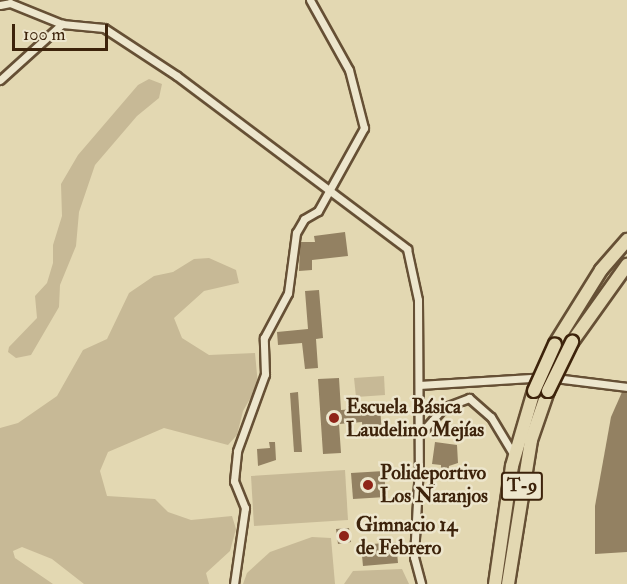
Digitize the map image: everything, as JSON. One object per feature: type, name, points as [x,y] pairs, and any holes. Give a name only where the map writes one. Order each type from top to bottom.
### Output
[{"type":"highway","name":"T-9","points":[[495,584],[515,457],[534,391],[555,344],[601,270],[627,240]]},
{"type":"highway","name":"T-9","points":[[508,584],[531,440],[548,391],[572,342],[627,265]]},
{"type":"street","points":[[234,584],[245,508],[234,481],[237,451],[265,374],[264,338],[288,293],[296,233],[304,219],[318,211],[364,128],[349,70],[309,0]]},
{"type":"street","points":[[0,5],[10,3],[62,24],[104,28],[177,76],[331,189],[407,249],[418,300],[419,435],[414,557],[421,584]]},
{"type":"street","points":[[0,80],[62,24]]},
{"type":"street","points":[[419,385],[547,377],[627,387]]},
{"type":"street","name":"T-9","points":[[419,435],[443,408],[469,398],[491,417],[515,457]]},
{"type":"shaded area","points":[[149,79],[162,84],[159,98],[137,116],[95,165],[79,212],[76,246],[60,285],[59,307],[31,355],[16,358],[8,352],[9,347],[37,318],[35,296],[47,283],[53,263],[53,245],[62,216],[61,184],[78,155],[138,85]]},
{"type":"shaded area","points":[[209,258],[236,270],[239,283],[204,291],[174,318],[182,338],[209,355],[255,353],[258,385],[243,411],[237,435],[228,445],[164,428],[108,452],[100,471],[107,496],[155,499],[168,512],[191,520],[232,516],[236,529],[230,551],[206,573],[209,584],[84,584],[52,559],[22,547],[13,551],[15,558],[53,584],[0,584],[0,428],[18,423],[57,396],[83,350],[107,339],[129,293],[154,276],[173,272],[194,259]]},
{"type":"shaded area","points":[[384,376],[385,395],[356,397],[354,378]]},
{"type":"shaded area","points":[[345,470],[348,520],[254,526],[251,476]]},
{"type":"shaded area","points":[[312,537],[331,538],[335,584],[243,584],[247,573],[270,552]]},
{"type":"shaded area","points":[[402,569],[409,584],[344,584],[353,571]]},
{"type":"building","points":[[345,232],[348,256],[312,260],[312,270],[299,271],[300,242],[315,242],[314,236]]},
{"type":"building","points":[[319,290],[323,338],[316,339],[318,368],[305,369],[302,343],[278,345],[277,332],[308,329],[305,291]]},
{"type":"building","points":[[339,378],[341,410],[380,407],[382,435],[363,436],[362,422],[339,424],[341,453],[323,454],[318,379]]},
{"type":"building","points":[[298,392],[302,452],[294,452],[290,393]]},
{"type":"building","points":[[622,392],[627,393],[627,552],[595,554],[595,506],[611,417]]},
{"type":"building","points":[[269,442],[275,442],[276,460],[258,466],[257,449],[270,448]]},
{"type":"building","points":[[435,442],[457,445],[458,463],[449,466],[448,474],[441,473],[441,465],[432,464]]},
{"type":"building","points":[[384,471],[386,497],[353,499],[351,473]]},
{"type":"building","name":"Gimnacio 14 de Febrero","points":[[349,528],[351,542],[338,544],[336,529]]},
{"type":"building","points":[[396,542],[398,563],[363,566],[361,545]]},
{"type":"place","name":"Escuela Básica Laudelino Mejías","points":[[334,418]]},
{"type":"place","name":"Polideportivo Los Naranjos","points":[[368,485]]},
{"type":"place","name":"Gimnacio 14 de Febrero","points":[[344,536]]}]
